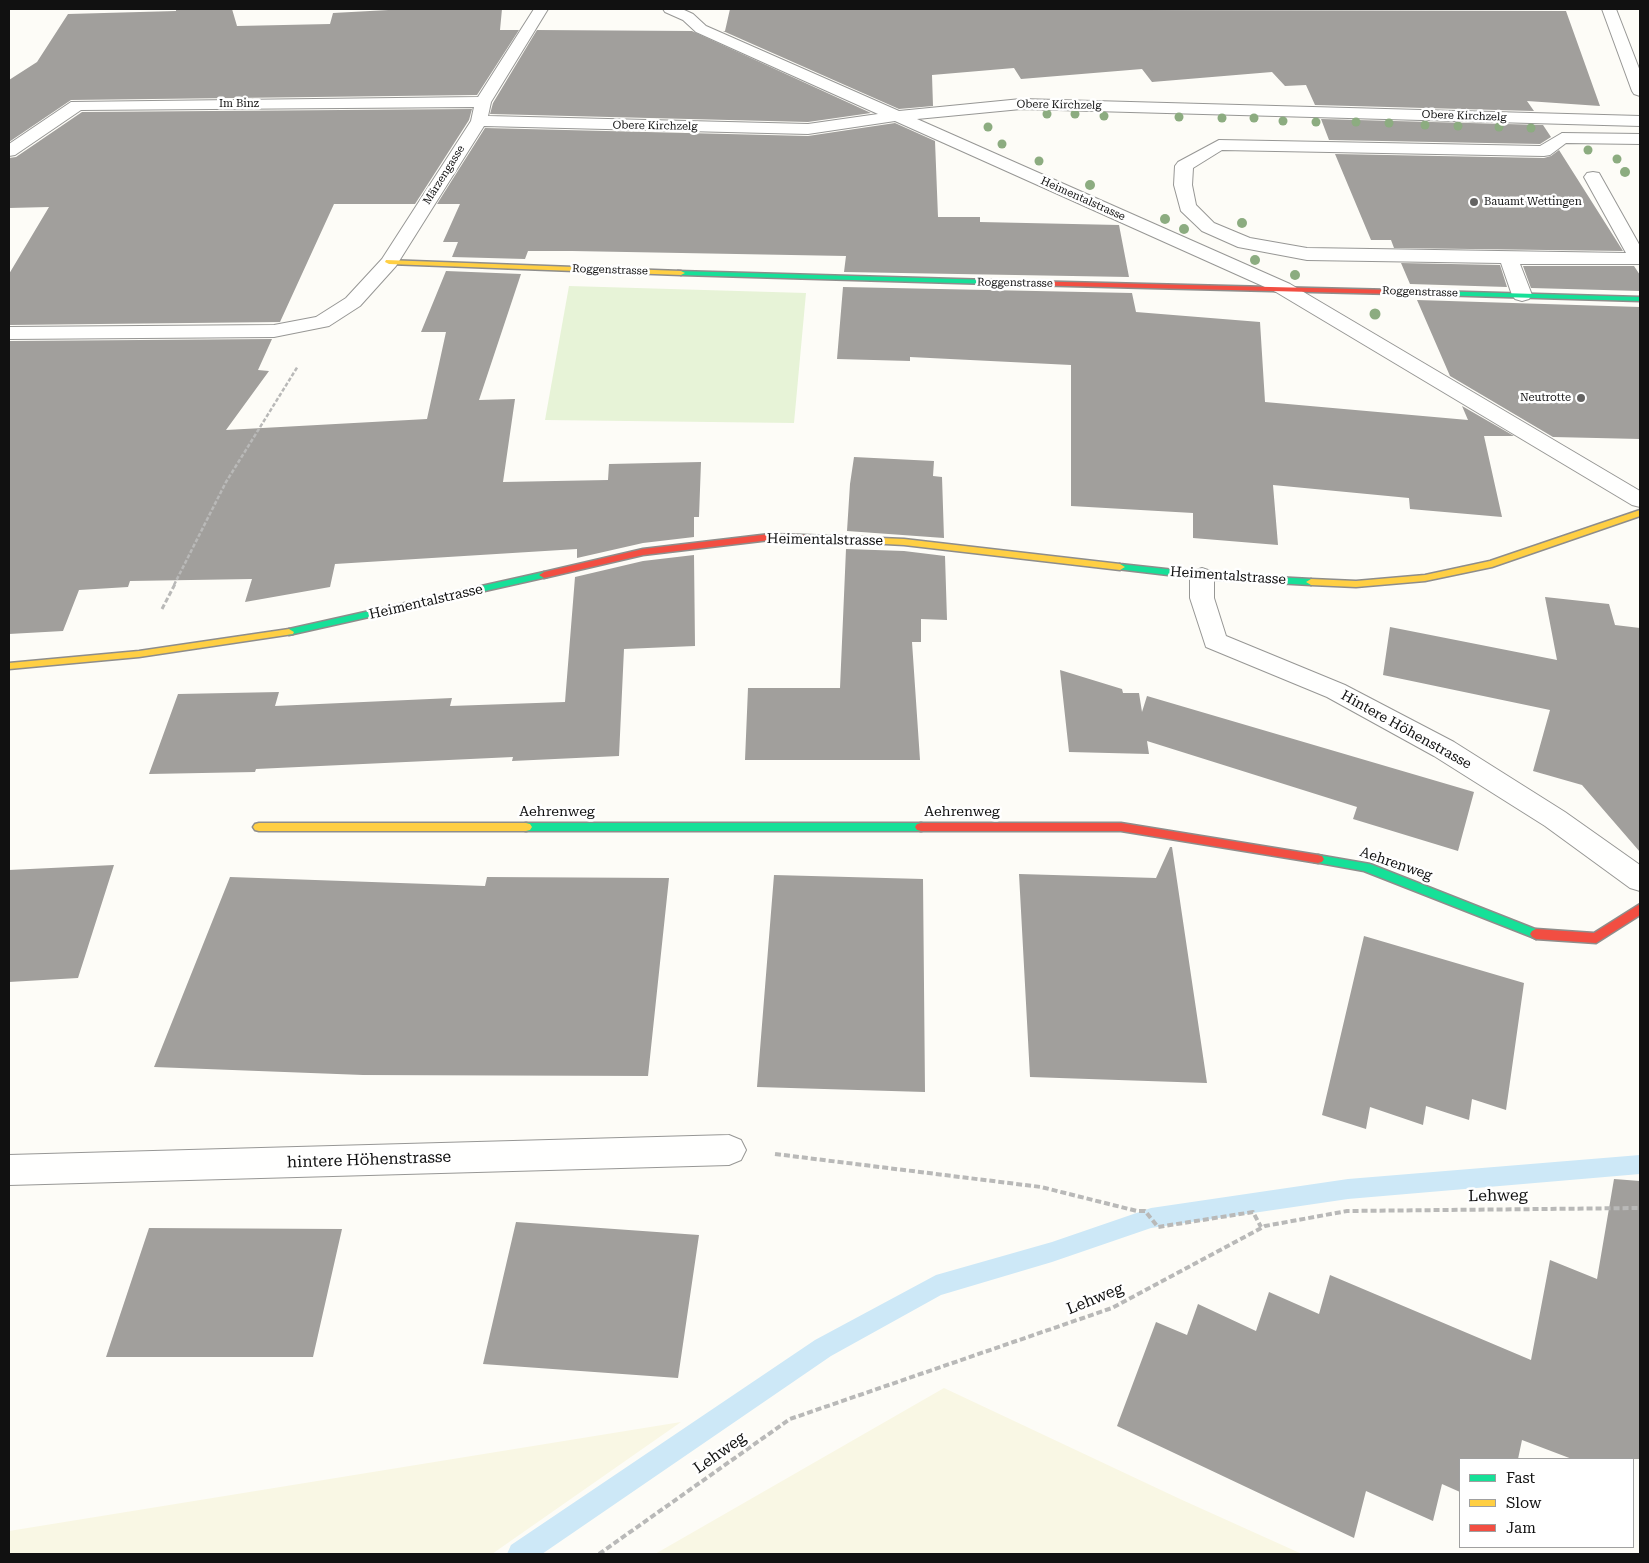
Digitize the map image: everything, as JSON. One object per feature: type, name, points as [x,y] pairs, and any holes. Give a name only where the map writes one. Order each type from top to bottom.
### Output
[{"type":"street","name":"Märzengasse","points":[[9,333],[274,331],[322,322],[353,302],[389,262],[479,121],[483,102],[541,9]]},
{"type":"street","name":"Heimentalstrasse","points":[[670,9],[688,17],[701,29],[1283,288],[1640,500]]},
{"type":"street","points":[[1609,9],[1640,92]]},
{"type":"street","name":"Im Binz","points":[[9,151],[77,104],[483,102]]},
{"type":"street","name":"Obere Kirchzelg","points":[[479,121],[808,129],[897,116],[1021,104],[1640,121]]},
{"type":"street","points":[[1593,177],[1638,259],[1307,254],[1245,243],[1208,227],[1187,207],[1183,185],[1184,166],[1219,145],[1544,151],[1562,138],[1640,139]]},
{"type":"street","points":[[1509,258],[1522,295]]},
{"type":"street","name":"Roggenstrasse","points":[[389,262],[884,281],[1283,288],[1640,299]]},
{"type":"street","name":"Heimentalstrasse","points":[[9,666],[139,654],[308,629],[643,552],[770,537],[904,542],[1202,576],[1356,584],[1426,578],[1492,564],[1640,514]]},
{"type":"street","name":"Hintere Höhenstrasse","points":[[1202,576],[1202,598],[1215,641],[1336,691],[1444,749],[1555,820],[1640,880]]},
{"type":"street","name":"Aehrenweg","points":[[259,827],[1121,827],[1366,866],[1538,934],[1596,938],[1640,909]]},
{"type":"street","name":"hintere Höhenstrasse","points":[[9,1170],[729,1150]]},
{"type":"path","points":[[139,654],[226,482],[302,359]]},
{"type":"path","points":[[729,1150],[1040,1186],[1137,1211],[1145,1211],[1158,1227],[1253,1212],[1261,1227]]},
{"type":"path","name":"Lehweg","points":[[599,1554],[790,1419],[1112,1308],[1261,1227],[1347,1211],[1640,1208]]},
{"type":"shaded area","points":[[944,1388],[1180,1499],[1302,1554],[655,1554]]},
{"type":"shaded area","points":[[681,1422],[492,1554],[9,1554],[9,1531]]},
{"type":"green space","points":[[569,286],[806,293],[794,423],[545,420]]},
{"type":"building","points":[[176,9],[232,9],[237,26],[330,24],[333,13],[407,9],[502,9],[500,30],[519,30],[477,95],[71,100],[9,142],[9,80],[37,62],[68,14],[176,11]]},
{"type":"building","points":[[730,9],[1566,11],[1600,106],[1527,101],[1534,111],[1315,105],[1306,85],[1285,86],[1272,72],[1152,82],[1142,69],[1021,79],[1014,68],[932,75],[933,106],[899,109],[723,31],[725,31]]},
{"type":"building","points":[[537,30],[692,31],[871,113],[808,122],[490,114],[493,103]]},
{"type":"building","points":[[472,109],[469,120],[415,204],[334,204],[280,322],[9,325],[9,274],[49,207],[9,208],[9,158],[16,157],[82,112]]},
{"type":"building","points":[[1321,119],[1543,125],[1551,137],[1540,144],[1329,140]]},
{"type":"building","points":[[895,123],[935,141],[938,217],[980,217],[980,222],[1119,225],[1129,277],[844,272],[846,256],[528,251],[525,259],[452,257],[458,242],[443,242],[460,204],[437,204],[485,128],[808,136]]},
{"type":"building","name":"Bauamt Wettingen","points":[[1559,150],[1623,251],[1394,248],[1391,240],[1371,240],[1335,154],[1544,158],[1551,156]]},
{"type":"building","points":[[1401,263],[1500,265],[1507,287],[1410,284]]},
{"type":"building","points":[[1523,266],[1634,266],[1640,275],[1640,291],[1531,288]]},
{"type":"building","points":[[446,271],[521,274],[479,400],[515,399],[503,482],[608,480],[609,464],[701,462],[699,517],[694,517],[694,537],[643,543],[577,558],[577,549],[335,564],[330,587],[245,602],[252,579],[130,581],[128,587],[79,590],[63,631],[9,634],[9,341],[272,339],[258,370],[269,371],[226,430],[427,419],[446,332],[421,332]]},
{"type":"building","points":[[843,287],[1132,293],[1136,312],[1260,322],[1265,402],[1468,420],[1462,406],[1514,436],[1484,436],[1502,517],[1410,509],[1409,498],[1273,485],[1278,545],[1193,538],[1193,513],[1071,506],[1071,365],[910,357],[910,361],[837,359]]},
{"type":"building","name":"Neutrotte","points":[[1417,300],[1640,307],[1640,439],[1553,437],[1450,376]]},
{"type":"building","points":[[854,457],[934,461],[933,476],[942,477],[944,538],[847,531]]},
{"type":"building","points":[[846,549],[904,551],[945,556],[947,620],[921,619],[921,642],[912,642],[920,760],[745,760],[748,688],[840,688]]},
{"type":"building","points":[[694,555],[695,646],[624,649],[619,756],[512,761],[513,757],[256,769],[255,772],[149,774],[178,694],[279,692],[275,706],[452,698],[450,706],[565,702],[575,577],[643,561]]},
{"type":"building","points":[[1545,597],[1609,604],[1615,625],[1640,628],[1640,852],[1582,785],[1533,771],[1550,710],[1383,675],[1390,627],[1557,660]]},
{"type":"building","points":[[1060,670],[1122,689],[1123,693],[1139,693],[1142,712],[1147,696],[1474,792],[1458,851],[1353,819],[1357,807],[1147,741],[1149,754],[1069,752]]},
{"type":"building","points":[[1170,847],[1172,847],[1207,1083],[1030,1077],[1019,874],[1156,878]]},
{"type":"building","points":[[114,865],[78,978],[9,982],[9,870]]},
{"type":"building","points":[[774,875],[923,879],[925,1092],[757,1087]]},
{"type":"building","points":[[230,877],[485,886],[487,877],[669,878],[648,1076],[363,1075],[154,1067]]},
{"type":"building","points":[[1364,936],[1524,983],[1506,1110],[1472,1099],[1469,1120],[1426,1106],[1423,1125],[1370,1107],[1366,1129],[1322,1115]]},
{"type":"building","points":[[1614,1179],[1640,1181],[1640,1459],[1569,1458],[1522,1440],[1518,1458],[1459,1458],[1459,1492],[1442,1484],[1433,1521],[1366,1491],[1354,1538],[1117,1426],[1156,1322],[1187,1335],[1198,1304],[1256,1331],[1269,1292],[1319,1314],[1330,1275],[1531,1360],[1550,1260],[1597,1279]]},
{"type":"building","points":[[516,1222],[699,1235],[678,1378],[483,1364]]},
{"type":"building","points":[[149,1228],[342,1229],[313,1357],[106,1357]]},
{"type":"waterway","points":[[520,1554],[823,1348],[936,1286],[1052,1252],[1151,1218],[1348,1189],[1640,1164]]},
{"type":"traffic: fast","points":[[681,273],[1026,283]]},
{"type":"traffic: fast","points":[[1435,293],[1640,299]]},
{"type":"traffic: fast","points":[[1120,567],[1202,576],[1311,582]]},
{"type":"traffic: fast","points":[[289,632],[544,575]]},
{"type":"traffic: fast","points":[[526,827],[921,827]]},
{"type":"traffic: fast","points":[[1318,859],[1366,867],[1536,934]]},
{"type":"traffic: slow","points":[[389,262],[681,273]]},
{"type":"traffic: slow","points":[[1311,582],[1356,584],[1425,578],[1492,564],[1640,513]]},
{"type":"traffic: slow","points":[[833,539],[904,542],[1120,567]]},
{"type":"traffic: slow","points":[[9,666],[139,654],[289,632]]},
{"type":"traffic: slow","points":[[259,827],[526,827]]},
{"type":"traffic: jam","points":[[1026,283],[1435,293]]},
{"type":"traffic: jam","points":[[544,575],[643,552],[770,537],[833,539]]},
{"type":"traffic: jam","points":[[921,827],[1121,827],[1318,859]]},
{"type":"traffic: jam","points":[[1536,934],[1596,938],[1640,909]]},
{"type":"place","name":"Bauamt Wettingen","points":[[1474,202]]},
{"type":"place","name":"Neutrotte","points":[[1581,398]]}]
